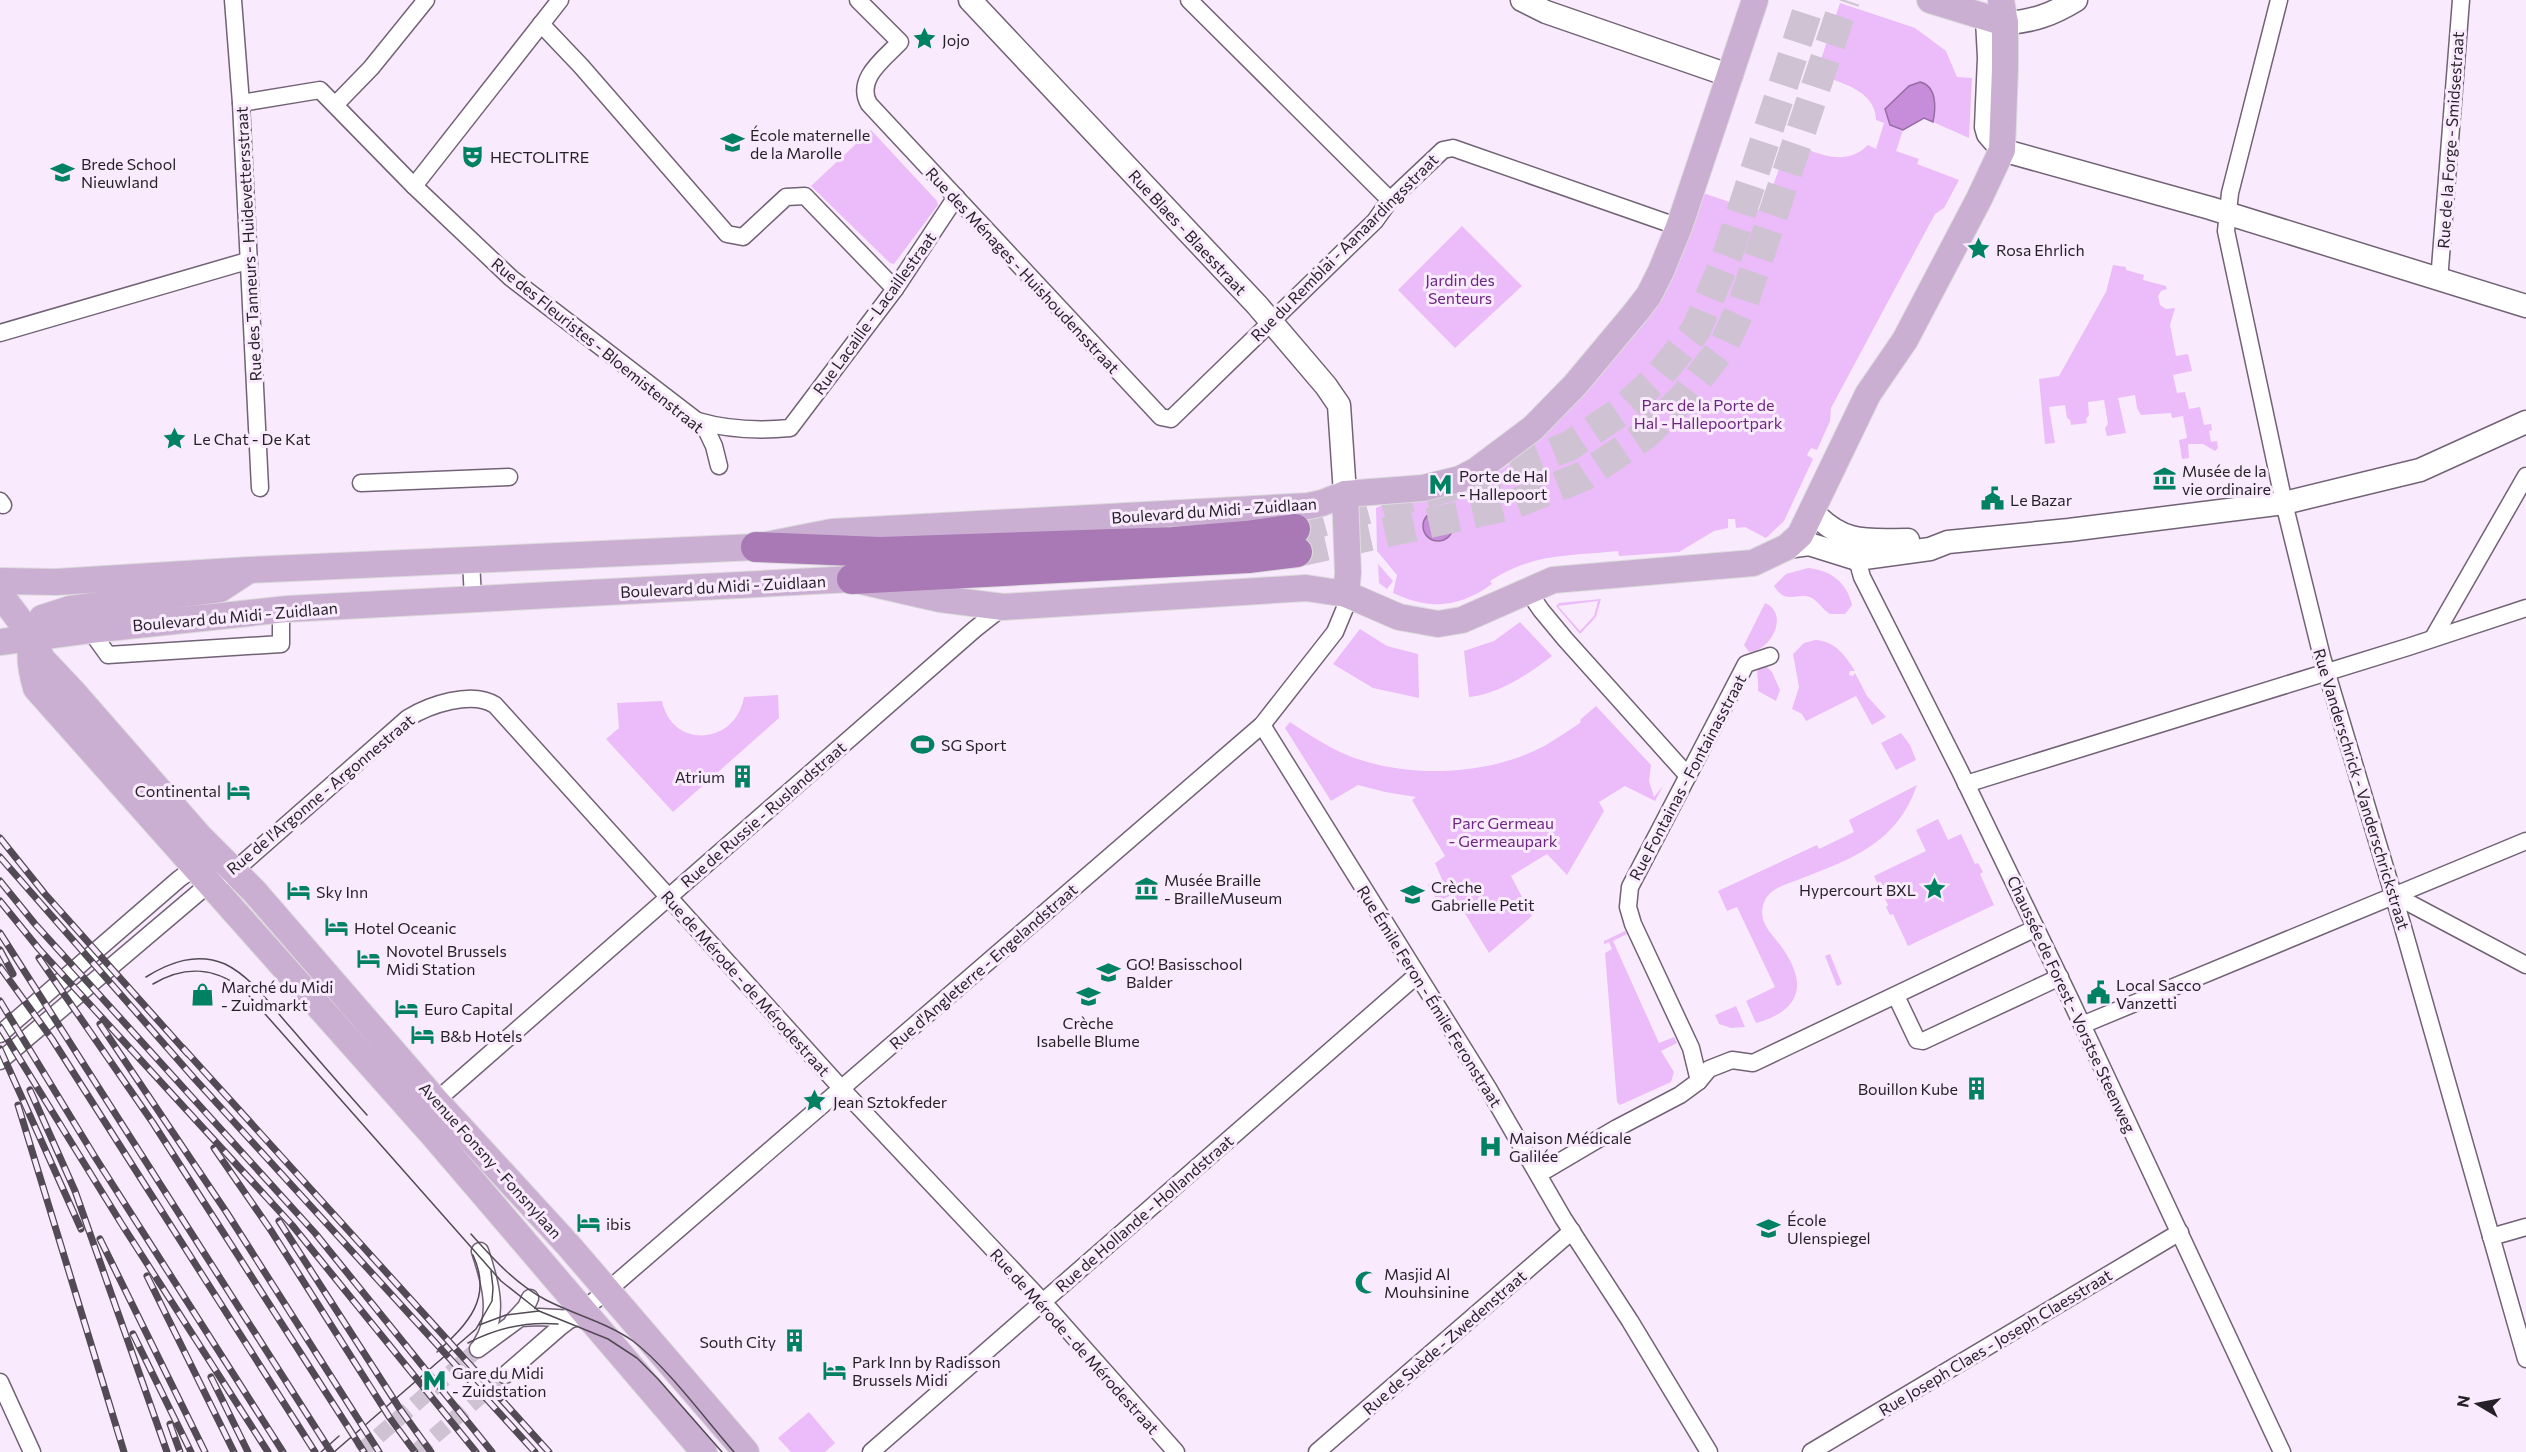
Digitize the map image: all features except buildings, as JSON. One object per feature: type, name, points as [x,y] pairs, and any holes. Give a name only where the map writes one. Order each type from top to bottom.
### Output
[{"type":"highway","name":"Boulevard du Midi - Zuidlaan","points":[[756,547],[903,551],[1173,542],[1246,536],[1296,541],[1248,558],[852,579]]},
{"type":"main road","name":"Boulevard du Midi - Zuidlaan","points":[[0,580],[56,582],[249,570],[756,547],[832,532],[1308,506],[1346,494],[1424,488],[1460,479],[1533,428],[1575,384],[1649,295],[1679,227],[1755,0]]},
{"type":"main road","points":[[852,579],[940,599],[1003,607],[1306,588],[1346,594],[1399,616],[1438,624],[1462,620],[1552,580],[1753,563],[1787,547],[1800,535],[1813,512],[1868,394],[1905,340],[2002,150],[1998,14],[1930,0]]},
{"type":"main road","points":[[1346,494],[1348,573],[1346,594]]},
{"type":"main road","name":"Boulevard du Midi - Zuidlaan","points":[[33,638],[42,618],[70,609],[220,589],[249,570]]},
{"type":"main road","name":"Boulevard du Midi - Zuidlaan","points":[[0,642],[280,610],[852,579]]},
{"type":"main road","points":[[0,594],[33,638],[42,659],[200,837],[213,876]]},
{"type":"main road","points":[[33,638],[28,661],[36,687],[213,876]]},
{"type":"main road","name":"Avenue Fonsny - Fonsnylaan","points":[[213,876],[427,1109],[607,1291],[746,1452]]},
{"type":"main road","name":"Avenue Fonsny - Fonsnylaan","points":[[427,1109],[578,1314],[704,1452]]},
{"type":"street","name":"Rue des Tanneurs - Huidevettersstraat","points":[[233,0],[241,103],[260,488]]},
{"type":"street","points":[[336,104],[371,68],[426,0]]},
{"type":"street","points":[[414,186],[560,0]]},
{"type":"street","name":"Rue des Ménages - Huishoudensstraat","points":[[858,0],[900,42],[873,70],[865,85],[866,99],[1147,404],[1161,417],[1170,419]]},
{"type":"street","name":"Rue Blaes - Blaesstraat","points":[[970,0],[1270,321],[1339,405],[1346,494]]},
{"type":"street","points":[[1189,0],[1390,200]]},
{"type":"street","points":[[1522,0],[1545,12],[1731,76]]},
{"type":"street","points":[[1998,14],[2028,22],[2057,11],[2076,0]]},
{"type":"street","name":"Rue Vanderschrick - Vanderschrickstraat","points":[[2279,0],[2230,193],[2226,231],[2284,502],[2326,671],[2394,895],[2526,1359]]},
{"type":"street","name":"Rue de la Forge - Smidsestraat","points":[[2439,281],[2462,0]]},
{"type":"street","points":[[541,24],[581,66],[727,234],[743,237],[786,197],[805,196],[895,289]]},
{"type":"street","name":"Rue des Fleuristes - Bloemistenstraat","points":[[241,103],[320,90],[414,186],[511,278],[705,427],[719,466]]},
{"type":"street","name":"Rue du Remblai - Aanaardingsstraat","points":[[1170,419],[1375,221],[1390,200],[1443,150],[1453,148],[1679,227]]},
{"type":"street","points":[[2002,150],[2228,213],[2439,281],[2526,306]]},
{"type":"street","name":"Rue Lacaille - Lacaillestraat","points":[[698,421],[737,430],[762,431],[790,428],[895,289],[956,197]]},
{"type":"street","points":[[0,333],[247,261]]},
{"type":"street","points":[[1813,512],[1832,528],[1852,539],[1948,542],[2069,530],[2284,502],[2420,470],[2525,425]]},
{"type":"street","points":[[2433,638],[2526,476]]},
{"type":"street","points":[[361,483],[508,477]]},
{"type":"street","points":[[1857,559],[1861,546],[1878,540]]},
{"type":"street","points":[[1787,547],[1809,544],[1857,559],[1930,549],[1948,542]]},
{"type":"street","name":"Chaussée de Forest - Vorstse Steenweg","points":[[1857,559],[1862,577],[2060,977],[2282,1452]]},
{"type":"street","points":[[471,560],[473,599]]},
{"type":"street","points":[[1528,591],[1565,639],[1688,776]]},
{"type":"street","name":"Rue d'Angleterre - Engelandstraat","points":[[505,1374],[607,1291],[1262,725],[1335,632],[1345,608],[1346,594]]},
{"type":"street","name":"Rue de Russie - Ruslandstraat","points":[[427,1109],[975,628],[1003,607]]},
{"type":"street","points":[[1966,784],[2408,647],[2526,608]]},
{"type":"street","points":[[90,630],[108,655],[281,644],[280,610]]},
{"type":"street","name":"Rue Fontainas - Fontainasstraat","points":[[1699,1081],[1691,1048],[1628,907],[1630,887],[1746,664],[1770,656]]},
{"type":"street","name":"Rue de Mérode - de Mérodestraat","points":[[488,700],[495,705],[841,1088],[1043,1302],[1176,1452]]},
{"type":"street","name":"Rue de l'Argonne - Argonnestraat","points":[[0,1061],[152,932],[213,876],[408,718],[425,708],[445,702],[488,700]]},
{"type":"street","name":"Rue Émile Feron - Émile Feronstraat","points":[[1262,725],[1488,1088],[1572,1231],[1630,1321],[1709,1452]]},
{"type":"street","points":[[2082,1025],[2526,841]]},
{"type":"street","name":"Rue de l'Argonne - Argonnestraat","points":[[0,1034],[189,871],[213,876]]},
{"type":"street","points":[[2394,895],[2526,965]]},
{"type":"street","points":[[137,915],[152,932]]},
{"type":"street","points":[[1539,1174],[1617,1128],[1680,1095],[1699,1081],[1709,1069],[1723,1062],[1732,1060],[1753,1063],[2036,928]]},
{"type":"street","name":"Rue de Hollande - Hollandstraat","points":[[872,1452],[1417,975]]},
{"type":"street","points":[[1896,996],[1917,1040],[1923,1041],[2060,977]]},
{"type":"street","points":[[2491,1237],[2526,1227]]},
{"type":"street","name":"Rue de Suède - Zwedenstraat","points":[[1317,1452],[1572,1231]]},
{"type":"street","name":"Rue Joseph Claes - Joseph Claesstraat","points":[[1810,1452],[2180,1232]]},
{"type":"street","points":[[480,1251],[489,1280],[493,1319],[489,1332],[478,1349],[520,1318],[578,1314]]},
{"type":"street","points":[[505,1328],[526,1307],[530,1298]]},
{"type":"street","points":[[0,1382],[32,1452]]},
{"type":"green space","name":"Parc de la Porte de Hal - Hallepoortpark","points":[[1840,3],[1915,28],[1946,51],[1957,77],[1972,78],[1969,138],[1924,118],[1903,130],[1896,151],[1919,159],[1917,164],[1959,180],[1944,208],[1935,214],[1831,408],[1830,421],[1817,450],[1811,448],[1807,455],[1813,459],[1784,521],[1766,538],[1745,527],[1736,528],[1735,519],[1728,519],[1728,528],[1714,531],[1679,552],[1619,556],[1618,551],[1552,557],[1521,565],[1506,572],[1490,581],[1492,584],[1480,592],[1456,602],[1431,604],[1393,593],[1397,575],[1377,551],[1376,508],[1392,503],[1440,498],[1467,490],[1514,461],[1550,429],[1643,325],[1661,300],[1677,268],[1703,193],[1756,211],[1765,207],[1789,142],[1819,154],[1839,157],[1859,152],[1868,145],[1876,149],[1884,123],[1876,120],[1870,101],[1863,94],[1845,84],[1816,74]]},
{"type":"green space","points":[[871,130],[937,201],[938,205],[894,264],[890,263],[811,186]]},
{"type":"green space","name":"Jardin des Senteurs","points":[[1462,226],[1522,286],[1455,348],[1398,290]]},
{"type":"green space","points":[[2113,265],[2126,267],[2126,270],[2144,275],[2143,280],[2166,286],[2167,289],[2161,291],[2158,296],[2160,305],[2166,309],[2175,308],[2170,325],[2176,356],[2188,354],[2192,371],[2173,375],[2177,393],[2185,392],[2189,409],[2200,407],[2204,425],[2211,424],[2212,430],[2209,431],[2211,442],[2217,441],[2218,448],[2215,451],[2203,444],[2188,444],[2189,458],[2182,459],[2179,440],[2187,438],[2183,416],[2172,418],[2171,413],[2141,415],[2137,408],[2135,395],[2118,398],[2126,433],[2107,436],[2105,428],[2108,424],[2104,400],[2088,402],[2087,423],[2071,425],[2067,418],[2065,405],[2049,407],[2055,443],[2045,444],[2039,379],[2059,376],[2106,292]]},
{"type":"green space","points":[[1378,564],[1393,581],[1387,589],[1379,583]]},
{"type":"green space","points":[[1808,568],[1823,571],[1842,584],[1852,605],[1845,614],[1830,614],[1812,598],[1788,597],[1774,586],[1786,574]]},
{"type":"green space","points":[[1601,599],[1596,617],[1580,634],[1556,606],[1559,603]],"holes":[[[1598,601],[1594,616],[1580,631],[1558,606]]]},
{"type":"green space","points":[[1765,603],[1776,615],[1775,631],[1764,645],[1749,652],[1744,645]]},
{"type":"green space","points":[[1520,622],[1552,656],[1524,676],[1502,687],[1469,697],[1464,651],[1494,641]]},
{"type":"green space","points":[[1360,629],[1387,646],[1418,654],[1419,698],[1373,688],[1333,664]]},
{"type":"green space","points":[[1815,640],[1834,646],[1843,654],[1855,671],[1850,671],[1849,675],[1853,676],[1855,673],[1867,696],[1886,717],[1872,725],[1856,696],[1806,721],[1802,714],[1792,709],[1799,687],[1793,654],[1804,643]]},
{"type":"green space","points":[[1766,666],[1772,672],[1780,690],[1776,701],[1758,691],[1758,667]]},
{"type":"green space","points":[[778,695],[779,718],[673,812],[606,739],[619,728],[617,703],[662,701],[668,717],[678,728],[690,734],[704,735],[717,732],[729,725],[739,713],[744,697]]},
{"type":"green space","name":"Parc Germeau - Germeaupark","points":[[1596,706],[1651,765],[1649,781],[1654,797],[1663,786],[1655,801],[1625,786],[1599,802],[1604,811],[1567,875],[1547,854],[1511,876],[1532,916],[1489,953],[1453,894],[1438,902],[1428,885],[1432,882],[1438,892],[1446,889],[1435,863],[1445,856],[1412,800],[1416,797],[1358,785],[1331,801],[1285,728],[1290,722],[1334,749],[1372,763],[1423,771],[1449,771],[1500,763],[1524,755],[1546,745],[1580,723],[1581,719]]},
{"type":"green space","points":[[1901,733],[1910,745],[1916,760],[1896,770],[1881,743]]},
{"type":"green space","points":[[1917,785],[1898,821],[1885,835],[1855,856],[1781,886],[1765,900],[1762,911],[1764,922],[1791,962],[1796,974],[1797,985],[1790,1004],[1771,1018],[1756,1023],[1746,1001],[1775,987],[1737,907],[1727,911],[1718,891],[1817,845],[1819,849],[1854,832],[1849,820]]},
{"type":"green space","name":"Hypercourt BXL","points":[[1938,819],[1948,840],[1961,834],[1975,864],[1978,863],[1983,872],[1980,874],[1994,905],[1908,946],[1893,914],[1890,915],[1886,907],[1888,905],[1874,876],[1926,851],[1916,830]]},
{"type":"green space","points":[[1625,931],[1627,934],[1613,941],[1659,1043],[1674,1037],[1677,1043],[1661,1051],[1674,1072],[1671,1082],[1620,1105],[1617,1102],[1605,953],[1612,949],[1609,942],[1604,944],[1604,941]]},
{"type":"green space","points":[[1830,954],[1842,984],[1837,986],[1825,956]]},
{"type":"green space","points":[[1736,1006],[1745,1027],[1731,1028],[1719,1024],[1715,1015]]},
{"type":"green space","points":[[809,1412],[835,1443],[825,1452],[791,1452],[778,1438]]},
{"type":"shaded area","points":[[1920,82],[1930,88],[1934,98],[1933,122],[1924,118],[1903,130],[1890,125],[1885,109],[1909,86]]},
{"type":"shaded area","points":[[1438,511],[1444,512],[1452,520],[1452,532],[1444,540],[1438,541],[1432,540],[1424,532],[1423,526],[1424,520],[1432,512]]},
{"type":"tunnel","points":[[1295,529],[1506,471],[1569,446],[1620,412],[1659,376],[1696,330],[1727,256],[1811,0]]},
{"type":"tunnel","points":[[1297,552],[1511,505],[1584,476],[1645,435],[1684,397],[1724,345],[1744,301],[1845,0]]},
{"type":"tunnel","points":[[360,1452],[478,1349]]},
{"type":"tunnel","points":[[416,1452],[505,1375]]},
{"type":"tram line","points":[[146,977],[174,963],[194,959],[215,960],[235,970],[261,993],[367,1115]]},
{"type":"tram line","points":[[153,984],[176,974],[199,971],[221,976],[243,989],[501,1281],[539,1311],[608,1339],[637,1358],[722,1452]]},
{"type":"tram line","points":[[471,1234],[506,1271],[535,1294],[623,1334],[633,1341],[672,1379],[734,1452]]},
{"type":"tram line","points":[[437,1352],[459,1331],[479,1297],[480,1284],[473,1255]]},
{"type":"tram line","points":[[334,1452],[476,1329],[492,1301],[491,1271]]},
{"type":"tram line","points":[[479,1325],[506,1315],[539,1311]]},
{"type":"tram line","points":[[468,1343],[490,1333],[512,1327],[558,1324]]},
{"type":"tram line","points":[[321,1452],[339,1436]]},
{"type":"railway","points":[[0,838],[45,894],[188,1054]]},
{"type":"railway","points":[[0,857],[193,1077],[535,1452]]},
{"type":"railway","points":[[0,881],[35,924],[315,1233],[492,1452]]},
{"type":"railway","points":[[0,901],[39,949],[292,1225],[476,1452]]},
{"type":"railway","points":[[0,933],[331,1452]]},
{"type":"railway","points":[[0,950],[13,974]]},
{"type":"railway","points":[[39,958],[153,1123],[364,1452]]},
{"type":"railway","points":[[0,967],[52,1039],[315,1452]]},
{"type":"railway","points":[[0,1001],[95,1157],[283,1452]]},
{"type":"railway","points":[[100,1024],[227,1213],[379,1452]]},
{"type":"railway","points":[[0,1027],[121,1223],[268,1452]]},
{"type":"railway","points":[[183,1048],[549,1452]]},
{"type":"railway","points":[[0,1049],[81,1229]]},
{"type":"railway","points":[[30,1090],[75,1191],[167,1452]]},
{"type":"railway","points":[[18,1105],[124,1452]]},
{"type":"railway","points":[[214,1148],[272,1232],[390,1418],[415,1452]]},
{"type":"railway","points":[[279,1221],[400,1409],[431,1452]]},
{"type":"railway","points":[[100,1239],[205,1452]]},
{"type":"railway","points":[[147,1276],[234,1452]]},
{"type":"railway","points":[[133,1334],[191,1452]]},
{"type":"railway","points":[[211,1377],[248,1452]]},
{"type":"railway","points":[[170,1424],[180,1452]]},
{"type":"place","name":"Jojo","points":[[924,39]]},
{"type":"place","name":"École maternelle de la Marolle","points":[[732,143]]},
{"type":"place","name":"HECTOLITRE","points":[[472,156]]},
{"type":"place","name":"Brede School Nieuwland","points":[[63,172]]},
{"type":"place","name":"Rosa Ehrlich","points":[[1978,249]]},
{"type":"place","name":"Le Chat - De Kat","points":[[175,438]]},
{"type":"place","name":"Musée de la vie ordinaire","points":[[2164,479]]},
{"type":"place","name":"Porte de Hal - Hallepoort","points":[[1441,484]]},
{"type":"place","name":"Le Bazar","points":[[1992,499]]},
{"type":"place","name":"SG Sport","points":[[923,744]]},
{"type":"place","name":"Atrium","points":[[743,776]]},
{"type":"place","name":"Continental","points":[[239,790]]},
{"type":"place","name":"Musée Braille - BrailleMuseum","points":[[1146,888]]},
{"type":"place","name":"Hypercourt BXL","points":[[1934,889]]},
{"type":"place","name":"Sky Inn","points":[[298,891]]},
{"type":"place","name":"Crèche Gabrielle Petit","points":[[1413,895]]},
{"type":"place","name":"Hotel Oceanic","points":[[336,927]]},
{"type":"place","name":"Novotel Brussels Midi Station","points":[[368,959]]},
{"type":"place","name":"GO! Basisschool Balder","points":[[1108,972]]},
{"type":"place","name":"Local Sacco Vanzetti","points":[[2098,993]]},
{"type":"place","name":"Marché du Midi - Zuidmarkt","points":[[203,995]]},
{"type":"place","name":"Crèche Isabelle Blume","points":[[1088,997]]},
{"type":"place","name":"Euro Capital","points":[[406,1008]]},
{"type":"place","name":"B&b Hotels","points":[[422,1035]]},
{"type":"place","name":"Bouillon Kube","points":[[1976,1088]]},
{"type":"place","name":"Jean Sztokfeder","points":[[815,1101]]},
{"type":"place","name":"Maison Médicale Galilée","points":[[1491,1146]]},
{"type":"place","name":"ibis","points":[[588,1223]]},
{"type":"place","name":"École Ulenspiegel","points":[[1769,1228]]},
{"type":"place","name":"Masjid Al Mouhsinine","points":[[1366,1282]]},
{"type":"place","name":"South City","points":[[794,1341]]},
{"type":"place","name":"Park Inn by Radisson Brussels Midi","points":[[834,1370]]},
{"type":"place","name":"Gare du Midi - Zuidstation","points":[[434,1381]]}]
